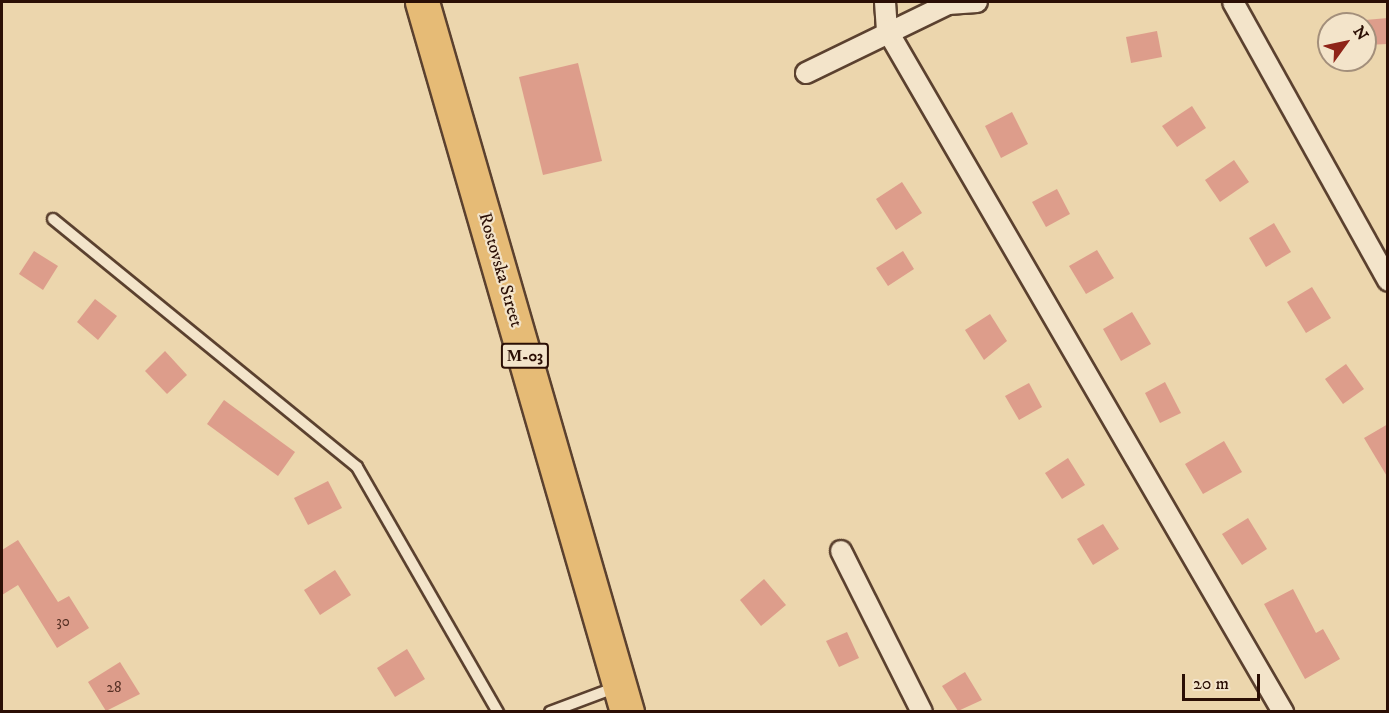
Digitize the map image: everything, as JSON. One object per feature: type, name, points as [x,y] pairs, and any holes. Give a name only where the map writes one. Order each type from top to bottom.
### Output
[{"type":"highway","name":"Rostovska Street","points":[[422,2],[623,699]]},
{"type":"street","points":[[885,2],[887,30],[1283,711]]},
{"type":"street","points":[[806,73],[887,30],[948,4],[977,2]]},
{"type":"street","points":[[1233,2],[1388,281]]},
{"type":"street","points":[[841,551],[922,711]]},
{"type":"lane","points":[[53,219],[357,466],[498,711]]},
{"type":"lane","points":[[550,711],[623,699]]},
{"type":"building","points":[[1388,18],[1388,44],[1377,44],[1377,19]]},
{"type":"building","points":[[1157,31],[1162,57],[1131,63],[1126,37]]},
{"type":"building","points":[[578,63],[602,161],[543,175],[519,77]]},
{"type":"building","points":[[1192,106],[1206,128],[1177,147],[1162,126]]},
{"type":"building","points":[[1012,112],[1028,144],[1001,158],[985,126]]},
{"type":"building","points":[[1234,160],[1249,182],[1220,202],[1205,180]]},
{"type":"building","points":[[902,182],[922,213],[896,230],[876,199]]},
{"type":"building","points":[[1057,189],[1070,214],[1046,227],[1032,202]]},
{"type":"building","points":[[1274,223],[1291,252],[1266,267],[1249,238]]},
{"type":"building","points":[[1097,250],[1114,278],[1086,294],[1069,266]]},
{"type":"building","points":[[34,251],[58,266],[43,290],[19,274]]},
{"type":"building","points":[[903,251],[914,269],[888,286],[876,268]]},
{"type":"building","points":[[1312,287],[1331,318],[1306,333],[1287,302]]},
{"type":"building","points":[[95,299],[117,316],[98,340],[77,322]]},
{"type":"building","points":[[1132,312],[1151,344],[1121,361],[1103,329]]},
{"type":"building","points":[[990,314],[1007,341],[984,360],[965,330]]},
{"type":"building","points":[[165,351],[187,375],[167,394],[145,371]]},
{"type":"building","points":[[1346,364],[1364,389],[1343,404],[1325,379]]},
{"type":"building","points":[[1165,382],[1181,413],[1160,423],[1145,393]]},
{"type":"building","points":[[1029,383],[1042,407],[1019,420],[1005,396]]},
{"type":"building","points":[[224,400],[295,452],[278,476],[207,424]]},
{"type":"building","points":[[1388,424],[1388,478],[1364,438]]},
{"type":"building","points":[[1224,441],[1242,472],[1203,494],[1185,464]]},
{"type":"building","points":[[1068,458],[1085,485],[1062,499],[1045,473]]},
{"type":"building","points":[[328,481],[342,508],[308,525],[294,498]]},
{"type":"building","points":[[1248,518],[1267,549],[1242,565],[1222,534]]},
{"type":"building","points":[[1103,524],[1119,549],[1093,565],[1077,539]]},
{"type":"building","points":[[18,540],[58,602],[69,596],[89,628],[57,648],[18,585],[2,595],[2,550]]},
{"type":"building","points":[[335,570],[351,595],[320,615],[304,590]]},
{"type":"building","points":[[764,579],[786,605],[761,626],[740,600]]},
{"type":"building","points":[[1293,589],[1316,633],[1323,629],[1340,659],[1305,679],[1264,604]]},
{"type":"building","points":[[847,632],[859,658],[839,667],[826,641]]},
{"type":"building","points":[[407,649],[425,679],[395,697],[377,668]]},
{"type":"building","points":[[120,662],[140,694],[106,711],[88,682]]},
{"type":"building","points":[[965,672],[982,700],[958,711],[942,686]]}]
